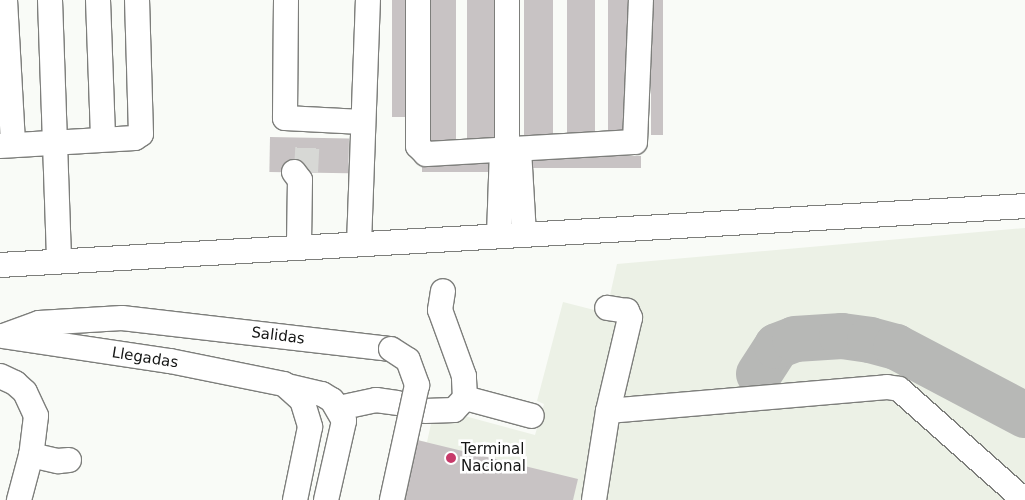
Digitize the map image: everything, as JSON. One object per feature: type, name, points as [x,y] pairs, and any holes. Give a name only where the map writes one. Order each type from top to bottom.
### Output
[{"type":"street","points":[[5,0],[6,145],[135,138],[143,129],[137,0]]},
{"type":"street","points":[[50,0],[59,261]]},
{"type":"street","points":[[98,0],[103,139]]},
{"type":"street","points":[[286,0],[285,118],[303,131],[362,122]]},
{"type":"street","points":[[359,244],[368,0]]},
{"type":"street","points":[[418,0],[418,146],[426,154],[636,142],[641,0]]},
{"type":"street","points":[[499,235],[509,150],[507,0]]},
{"type":"street","points":[[509,150],[524,234]]},
{"type":"street","points":[[299,247],[300,175]]},
{"type":"street","points":[[0,265],[1025,206]]},
{"type":"street","points":[[425,411],[454,410],[465,398],[464,376],[440,310],[443,291]]},
{"type":"street","points":[[594,500],[608,411],[630,318],[627,311],[607,308]]},
{"type":"street","name":"Salidas","points":[[1,337],[39,323],[122,318],[391,349],[408,360],[417,385],[392,500]]},
{"type":"street","name":"Llegadas","points":[[1,337],[170,361],[322,394],[339,408]]},
{"type":"street","points":[[0,376],[15,383],[31,402],[36,416],[32,447],[20,500]]},
{"type":"street","points":[[288,386],[302,400],[310,427],[295,500]]},
{"type":"street","points":[[608,411],[887,387],[899,389],[1024,500]]},
{"type":"street","points":[[465,398],[532,416]]},
{"type":"street","points":[[326,500],[344,430],[339,408],[376,400],[397,403]]},
{"type":"street","points":[[32,447],[58,461],[70,454]]},
{"type":"shaded area","points":[[1025,228],[1025,500],[399,500],[413,439],[427,442],[431,424],[440,418],[461,415],[535,435],[544,404],[537,401],[563,302],[606,313],[617,264]]},
{"type":"building","points":[[392,0],[407,0],[407,117],[392,117]]},
{"type":"building","points":[[428,0],[456,0],[456,144],[428,144]]},
{"type":"building","points":[[467,0],[496,0],[496,143],[467,143]]},
{"type":"building","points":[[524,0],[553,0],[553,139],[524,139]]},
{"type":"building","points":[[567,0],[595,0],[595,139],[567,139]]},
{"type":"building","points":[[608,0],[636,0],[636,137],[608,137]]},
{"type":"building","points":[[651,0],[663,0],[663,135],[651,135]]},
{"type":"building","points":[[270,137],[349,138],[348,173],[269,172]]},
{"type":"building","points":[[531,156],[641,156],[641,168],[531,168]]},
{"type":"building","points":[[422,159],[494,159],[494,172],[422,172]]},
{"type":"building","name":"Terminal Nacional","points":[[413,439],[578,479],[573,500],[399,500]]},
{"type":"taxiway","points":[[759,374],[777,346],[795,339],[842,336],[870,340],[896,347],[1025,415]]},
{"type":"tunnel","points":[[306,172],[308,137]]},
{"type":"place","name":"Terminal Nacional","points":[[451,458]]}]
